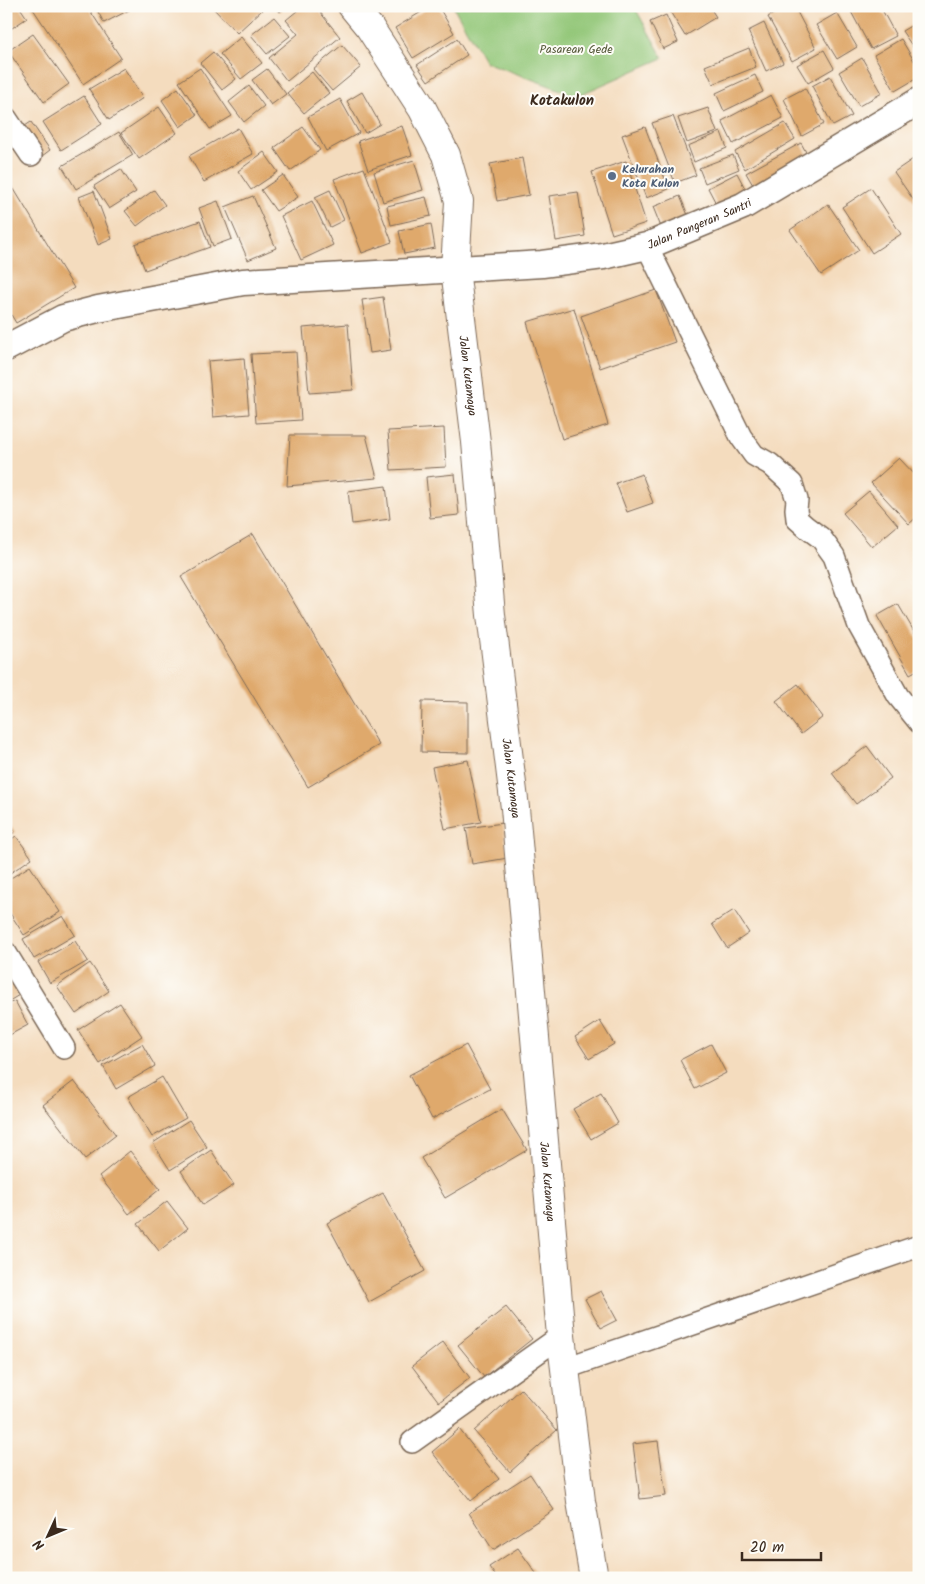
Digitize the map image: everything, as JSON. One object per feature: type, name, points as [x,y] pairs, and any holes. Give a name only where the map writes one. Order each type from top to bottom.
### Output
[{"type":"main road","name":"Jalan Kutamaya","points":[[352,6],[370,28],[422,108],[446,155],[459,201],[455,270],[476,442],[491,615],[515,808],[561,1336],[581,1501],[594,1578]]},
{"type":"street","name":"Jalan Pangeran Santri","points":[[6,348],[63,318],[98,309],[243,282],[542,264],[603,256],[647,246],[743,206],[919,101]]},
{"type":"street","points":[[6,118],[31,155]]},
{"type":"street","points":[[647,246],[741,437],[754,454],[770,464],[792,484],[798,500],[796,509],[797,519],[821,538],[834,556],[859,626],[898,696],[919,722]]},
{"type":"street","points":[[6,953],[64,1048]]},
{"type":"street","points":[[566,1368],[919,1246]]},
{"type":"street","points":[[412,1442],[561,1336]]},
{"type":"green space","name":"Pasarean Gede","points":[[453,6],[634,6],[663,58],[577,96],[485,62]]},
{"type":"building","points":[[6,6],[19,6],[27,18],[6,32]]},
{"type":"building","points":[[31,6],[87,6],[121,58],[83,84]]},
{"type":"building","points":[[95,6],[132,6],[133,8],[104,23]]},
{"type":"building","points":[[211,6],[259,6],[262,10],[237,33]]},
{"type":"building","points":[[274,6],[286,6],[280,12]]},
{"type":"building","points":[[303,6],[315,6],[340,37],[287,81],[269,58],[298,34],[286,20]]},
{"type":"building","points":[[431,6],[438,6],[454,33],[413,58],[395,28]]},
{"type":"building","points":[[674,6],[709,6],[716,17],[685,36],[669,10]]},
{"type":"building","points":[[787,6],[794,6],[816,48],[792,61],[768,17]]},
{"type":"building","points":[[848,6],[880,6],[896,36],[871,49]]},
{"type":"building","points":[[837,13],[857,47],[837,59],[816,25]]},
{"type":"building","points":[[666,15],[678,42],[663,49],[650,22]]},
{"type":"building","points":[[274,17],[290,36],[267,54],[251,35]]},
{"type":"building","points":[[919,21],[919,56],[902,31]]},
{"type":"building","points":[[764,23],[783,63],[766,71],[748,31]]},
{"type":"building","points":[[33,34],[69,84],[44,102],[8,51]]},
{"type":"building","points":[[241,37],[262,63],[241,79],[220,54]]},
{"type":"building","points":[[457,39],[467,55],[428,81],[417,65]]},
{"type":"building","points":[[901,39],[919,69],[919,77],[895,91],[874,55]]},
{"type":"building","points":[[342,45],[361,67],[332,91],[313,69]]},
{"type":"building","points":[[749,48],[756,67],[713,84],[705,66]]},
{"type":"building","points":[[824,50],[834,68],[808,83],[797,65]]},
{"type":"building","points":[[213,52],[236,79],[222,90],[200,63]]},
{"type":"building","points":[[862,58],[882,93],[859,106],[839,72]]},
{"type":"building","points":[[124,68],[143,98],[109,120],[89,89]]},
{"type":"building","points":[[200,68],[232,116],[210,129],[179,82]]},
{"type":"building","points":[[267,69],[286,94],[271,105],[252,80]]},
{"type":"building","points":[[312,72],[329,93],[304,113],[287,93]]},
{"type":"building","points":[[755,75],[763,92],[724,111],[716,93]]},
{"type":"building","points":[[830,76],[852,116],[833,126],[812,86]]},
{"type":"building","points":[[249,86],[264,106],[244,122],[229,102]]},
{"type":"building","points":[[178,88],[197,115],[180,127],[162,100]]},
{"type":"building","points":[[805,88],[824,124],[802,136],[784,99]]},
{"type":"building","points":[[362,92],[380,124],[365,133],[347,101]]},
{"type":"building","points":[[771,95],[783,118],[733,144],[722,121]]},
{"type":"building","points":[[84,96],[102,124],[61,150],[43,122]]},
{"type":"building","points":[[340,99],[359,133],[326,151],[308,117]]},
{"type":"building","points":[[159,107],[177,133],[139,159],[121,133]]},
{"type":"building","points":[[708,108],[717,132],[687,143],[678,118]]},
{"type":"building","points":[[673,116],[696,175],[675,183],[652,123]]},
{"type":"building","points":[[31,122],[50,150],[42,156],[22,128]]},
{"type":"building","points":[[785,123],[795,139],[745,169],[735,152]]},
{"type":"building","points":[[402,126],[412,155],[368,170],[358,141]]},
{"type":"building","points":[[303,127],[320,150],[290,171],[274,148]]},
{"type":"building","points":[[645,127],[669,189],[646,198],[622,135]]},
{"type":"building","points":[[238,128],[253,154],[204,182],[189,156]]},
{"type":"building","points":[[119,132],[133,155],[76,189],[62,166]]},
{"type":"building","points":[[721,132],[727,148],[694,162],[688,146]]},
{"type":"building","points":[[801,143],[811,161],[757,192],[746,173]]},
{"type":"building","points":[[264,152],[278,172],[251,190],[238,171]]},
{"type":"building","points":[[733,155],[739,169],[705,183],[699,168]]},
{"type":"building","points":[[919,155],[919,208],[894,172]]},
{"type":"building","points":[[522,158],[529,195],[497,201],[490,164]]},
{"type":"building","points":[[414,160],[423,190],[383,202],[374,172]]},
{"type":"building","points":[[626,161],[646,223],[612,234],[592,172]]},
{"type":"building","points":[[364,168],[392,242],[362,253],[334,179]]},
{"type":"building","points":[[121,169],[136,192],[109,209],[94,186]]},
{"type":"building","points":[[737,173],[748,194],[719,209],[708,188]]},
{"type":"building","points":[[283,175],[298,197],[276,211],[261,190]]},
{"type":"building","points":[[6,176],[74,288],[16,323],[6,306]]},
{"type":"building","points":[[871,188],[901,234],[872,253],[842,207]]},
{"type":"building","points":[[154,190],[165,205],[137,226],[125,211]]},
{"type":"building","points":[[330,190],[344,220],[330,227],[315,197]]},
{"type":"building","points":[[94,191],[112,239],[98,245],[79,197]]},
{"type":"building","points":[[578,192],[585,236],[556,241],[549,196]]},
{"type":"building","points":[[253,196],[276,248],[248,260],[225,207]]},
{"type":"building","points":[[680,196],[690,220],[663,232],[653,207]]},
{"type":"building","points":[[426,197],[431,216],[391,225],[387,206]]},
{"type":"building","points":[[218,201],[232,239],[213,246],[199,208]]},
{"type":"building","points":[[312,201],[333,245],[301,260],[281,216]]},
{"type":"building","points":[[828,204],[859,250],[821,275],[790,230]]},
{"type":"building","points":[[200,221],[210,247],[145,270],[135,244]]},
{"type":"building","points":[[431,224],[435,248],[404,254],[399,231]]},
{"type":"building","points":[[656,290],[675,342],[600,368],[581,316]]},
{"type":"building","points":[[383,297],[391,350],[370,353],[362,300]]},
{"type":"building","points":[[574,308],[608,425],[562,439],[527,322]]},
{"type":"building","points":[[348,324],[353,390],[309,393],[303,328]]},
{"type":"building","points":[[296,352],[301,420],[256,423],[251,354]]},
{"type":"building","points":[[244,358],[249,414],[213,417],[208,361]]},
{"type":"building","points":[[444,428],[446,467],[391,470],[388,431]]},
{"type":"building","points":[[290,435],[366,435],[377,478],[287,486]]},
{"type":"building","points":[[899,458],[919,479],[919,515],[909,524],[871,483]]},
{"type":"building","points":[[455,474],[459,515],[430,518],[426,477]]},
{"type":"building","points":[[642,474],[653,503],[627,512],[616,483]]},
{"type":"building","points":[[386,486],[390,519],[352,524],[348,491]]},
{"type":"building","points":[[869,491],[898,525],[872,547],[843,513]]},
{"type":"building","points":[[253,534],[379,745],[308,787],[181,577]]},
{"type":"building","points":[[898,604],[919,640],[919,669],[910,674],[877,616]]},
{"type":"building","points":[[798,684],[823,717],[801,734],[776,701]]},
{"type":"building","points":[[422,701],[468,702],[468,753],[421,752]]},
{"type":"building","points":[[867,746],[891,778],[856,804],[832,773]]},
{"type":"building","points":[[468,760],[481,822],[445,829],[432,767]]},
{"type":"building","points":[[6,818],[15,832],[6,837]]},
{"type":"building","points":[[503,823],[508,858],[472,864],[466,828]]},
{"type":"building","points":[[16,836],[32,858],[6,876],[6,843]]},
{"type":"building","points":[[30,866],[60,912],[24,935],[6,907],[6,881]]},
{"type":"building","points":[[734,910],[749,933],[727,948],[712,924]]},
{"type":"building","points":[[63,916],[75,935],[34,959],[23,939]]},
{"type":"building","points":[[75,941],[88,961],[50,983],[38,962]]},
{"type":"building","points":[[90,963],[109,991],[76,1014],[57,986]]},
{"type":"building","points":[[6,975],[19,995],[6,1003]]},
{"type":"building","points":[[15,1001],[28,1025],[6,1037],[6,1005]]},
{"type":"building","points":[[120,1003],[142,1036],[100,1064],[78,1030]]},
{"type":"building","points":[[600,1021],[614,1044],[589,1059],[575,1037]]},
{"type":"building","points":[[142,1044],[155,1066],[116,1089],[103,1066]]},
{"type":"building","points":[[711,1044],[726,1073],[695,1089],[680,1060]]},
{"type":"building","points":[[466,1045],[490,1089],[432,1119],[409,1075]]},
{"type":"building","points":[[162,1077],[186,1118],[152,1137],[128,1097]]},
{"type":"building","points":[[74,1081],[116,1135],[85,1159],[43,1105]]},
{"type":"building","points":[[601,1093],[618,1123],[591,1139],[573,1109]]},
{"type":"building","points":[[502,1109],[527,1150],[445,1198],[421,1158]]},
{"type":"building","points":[[189,1120],[207,1147],[170,1170],[153,1143]]},
{"type":"building","points":[[211,1150],[234,1185],[203,1205],[181,1171]]},
{"type":"building","points":[[130,1151],[160,1189],[129,1214],[99,1176]]},
{"type":"building","points":[[383,1193],[425,1271],[369,1302],[327,1223]]},
{"type":"building","points":[[167,1201],[188,1228],[159,1251],[138,1224]]},
{"type":"building","points":[[601,1291],[617,1320],[601,1328],[585,1299]]},
{"type":"building","points":[[506,1307],[532,1339],[484,1377],[458,1345]]},
{"type":"building","points":[[443,1342],[470,1378],[439,1402],[412,1366]]},
{"type":"building","points":[[521,1389],[557,1430],[510,1472],[474,1431]]},
{"type":"building","points":[[459,1429],[499,1479],[471,1501],[432,1452]]},
{"type":"building","points":[[658,1441],[666,1496],[640,1499],[633,1444]]},
{"type":"building","points":[[530,1474],[554,1510],[493,1550],[469,1513]]},
{"type":"building","points":[[518,1548],[538,1576],[536,1578],[497,1578],[489,1567]]},
{"type":"place","name":"Kelurahan Kota Kulon","points":[[612,176]]},
{"type":"district","name":"Kotakulon","points":[[562,101]]}]
